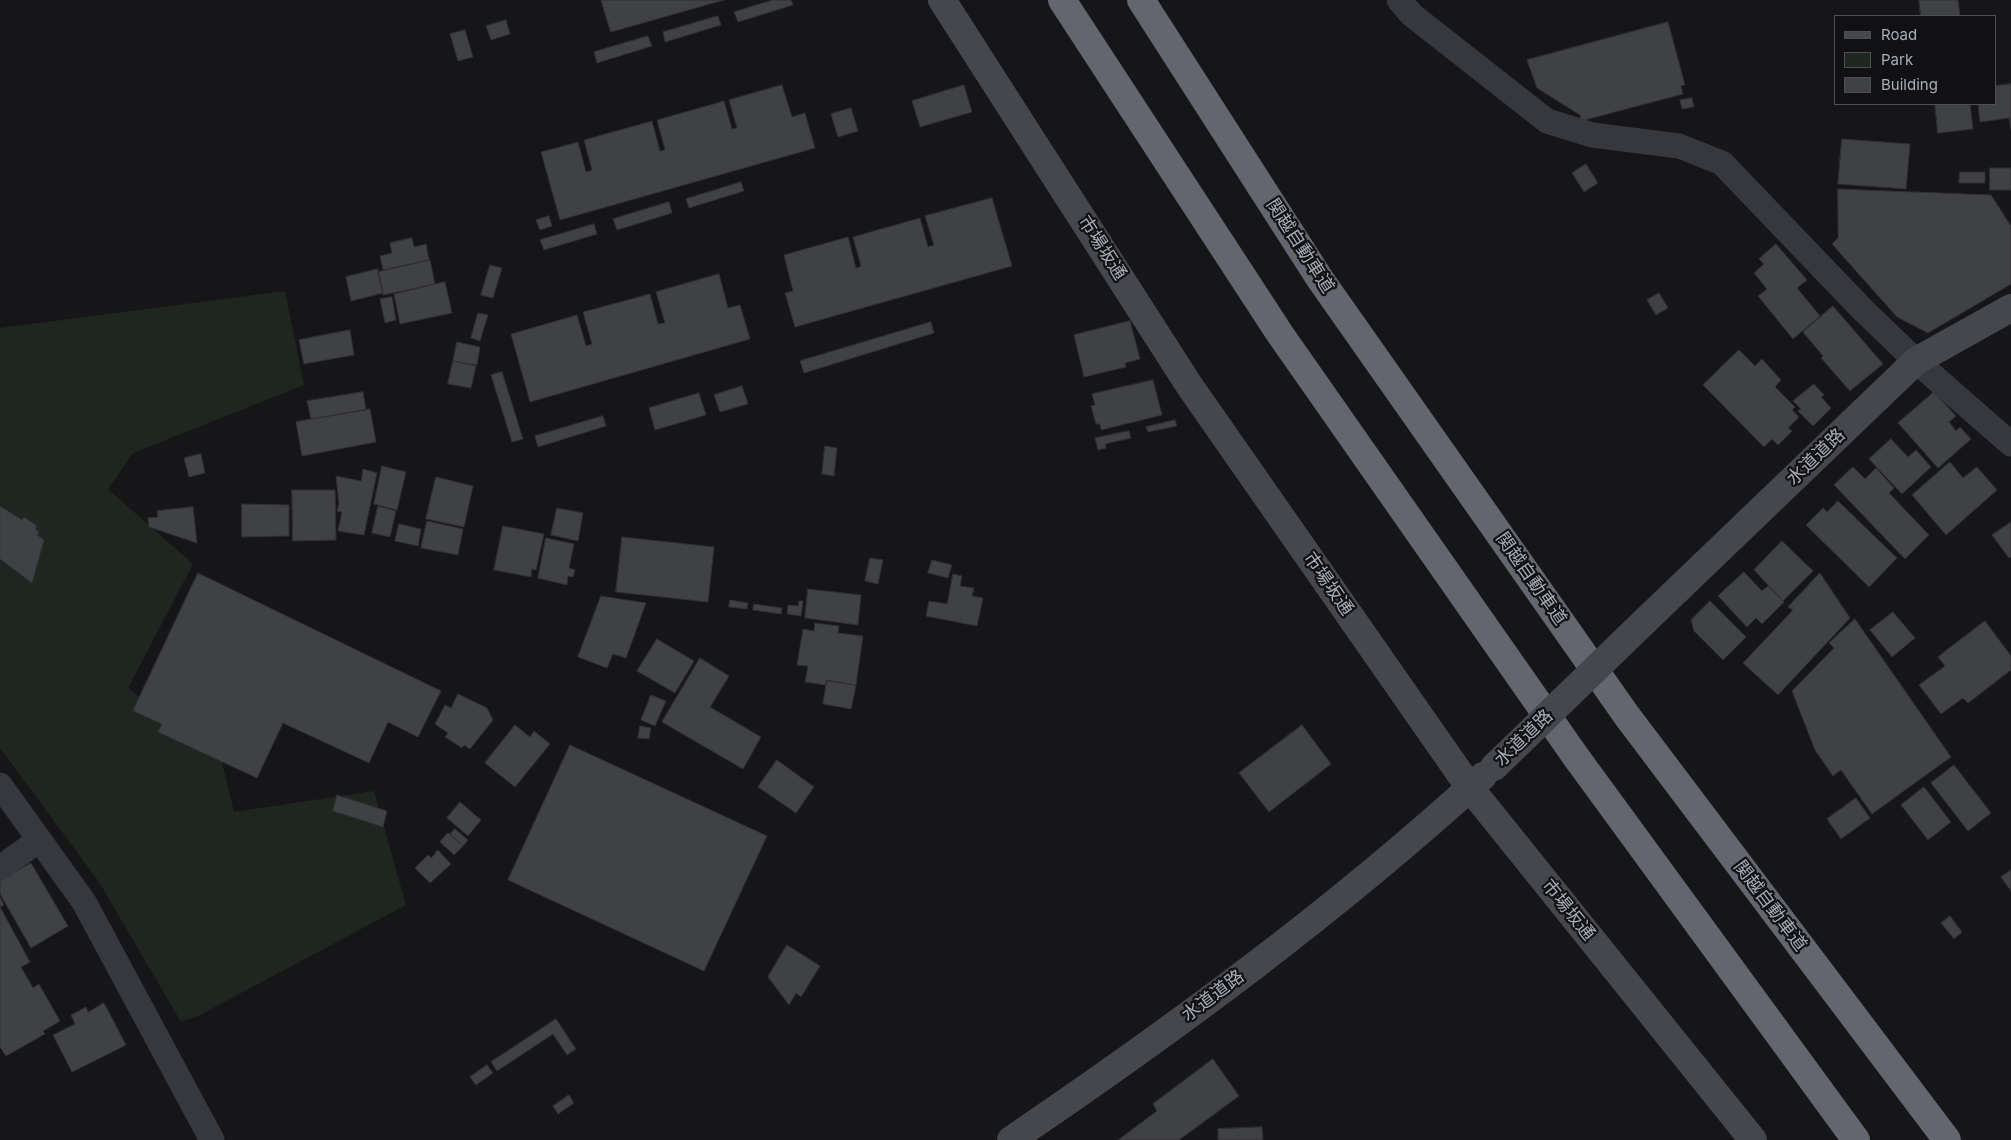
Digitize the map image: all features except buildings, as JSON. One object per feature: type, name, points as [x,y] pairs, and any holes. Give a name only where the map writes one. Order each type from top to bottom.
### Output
[{"type":"highway","points":[[1062,0],[1285,342],[1576,756],[1856,1140]]},
{"type":"highway","name":"関越自動車道","points":[[1141,0],[1320,279],[1627,716],[1947,1140]]},
{"type":"street","name":"市場坂通","points":[[942,0],[1189,385],[1470,788],[1753,1140]]},
{"type":"street","points":[[1399,0],[1412,15],[1547,121],[1592,135],[1679,146],[1722,163],[1862,309],[1916,361],[2011,444]]},
{"type":"street","name":"水道道路","points":[[1012,1140],[1132,1057],[1328,909],[1402,848],[1494,766],[1916,361],[2011,308]]},
{"type":"street","points":[[0,785],[84,902],[212,1140]]},
{"type":"street","points":[[0,868],[39,840]]},
{"type":"green space","points":[[285,291],[304,385],[133,453],[108,489],[193,564],[128,688],[221,758],[234,812],[374,791],[406,905],[198,1016],[181,1022],[99,882],[0,748],[0,328]]}]
